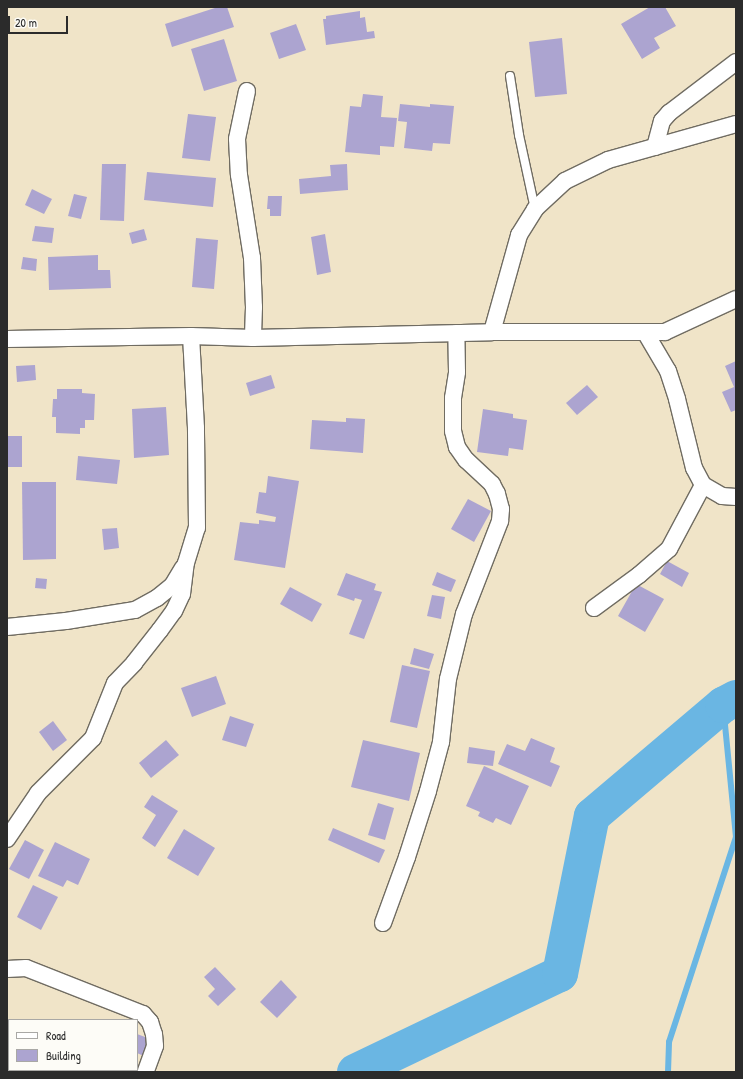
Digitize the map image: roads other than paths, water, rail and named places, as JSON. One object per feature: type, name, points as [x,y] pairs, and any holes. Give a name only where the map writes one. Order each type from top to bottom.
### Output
[{"type":"street","points":[[655,147],[662,121],[669,113],[736,62]]},
{"type":"street","points":[[247,91],[237,139],[238,176],[252,258],[254,307],[253,338]]},
{"type":"street","points":[[492,332],[519,235],[535,209],[565,181],[608,160],[736,124]]},
{"type":"street","points":[[7,339],[191,336],[253,338],[492,332],[665,332],[736,299]]},
{"type":"street","points":[[645,332],[668,371],[678,399],[694,468],[703,485],[722,496],[736,497]]},
{"type":"street","points":[[383,923],[407,857],[441,742],[448,679],[464,614],[500,521],[501,509],[497,494],[492,484],[466,460],[458,447],[453,431],[453,398],[457,372],[456,333]]},
{"type":"street","points":[[7,839],[38,793],[93,738],[115,683],[134,663],[174,611],[182,594],[186,563],[197,528],[196,428],[191,336]]},
{"type":"street","points":[[594,608],[638,575],[669,549],[703,485]]},
{"type":"street","points":[[7,627],[66,621],[135,610],[157,598],[172,586],[186,563]]},
{"type":"street","points":[[7,969],[26,968],[143,1014],[150,1022],[154,1034],[155,1046],[146,1071]]},
{"type":"lane","points":[[510,76],[518,135],[535,209]]},
{"type":"waterway","points":[[355,1072],[560,974],[592,816],[723,705],[736,698]]},
{"type":"waterway","points":[[668,1072],[669,1042],[736,837],[723,705]]}]
